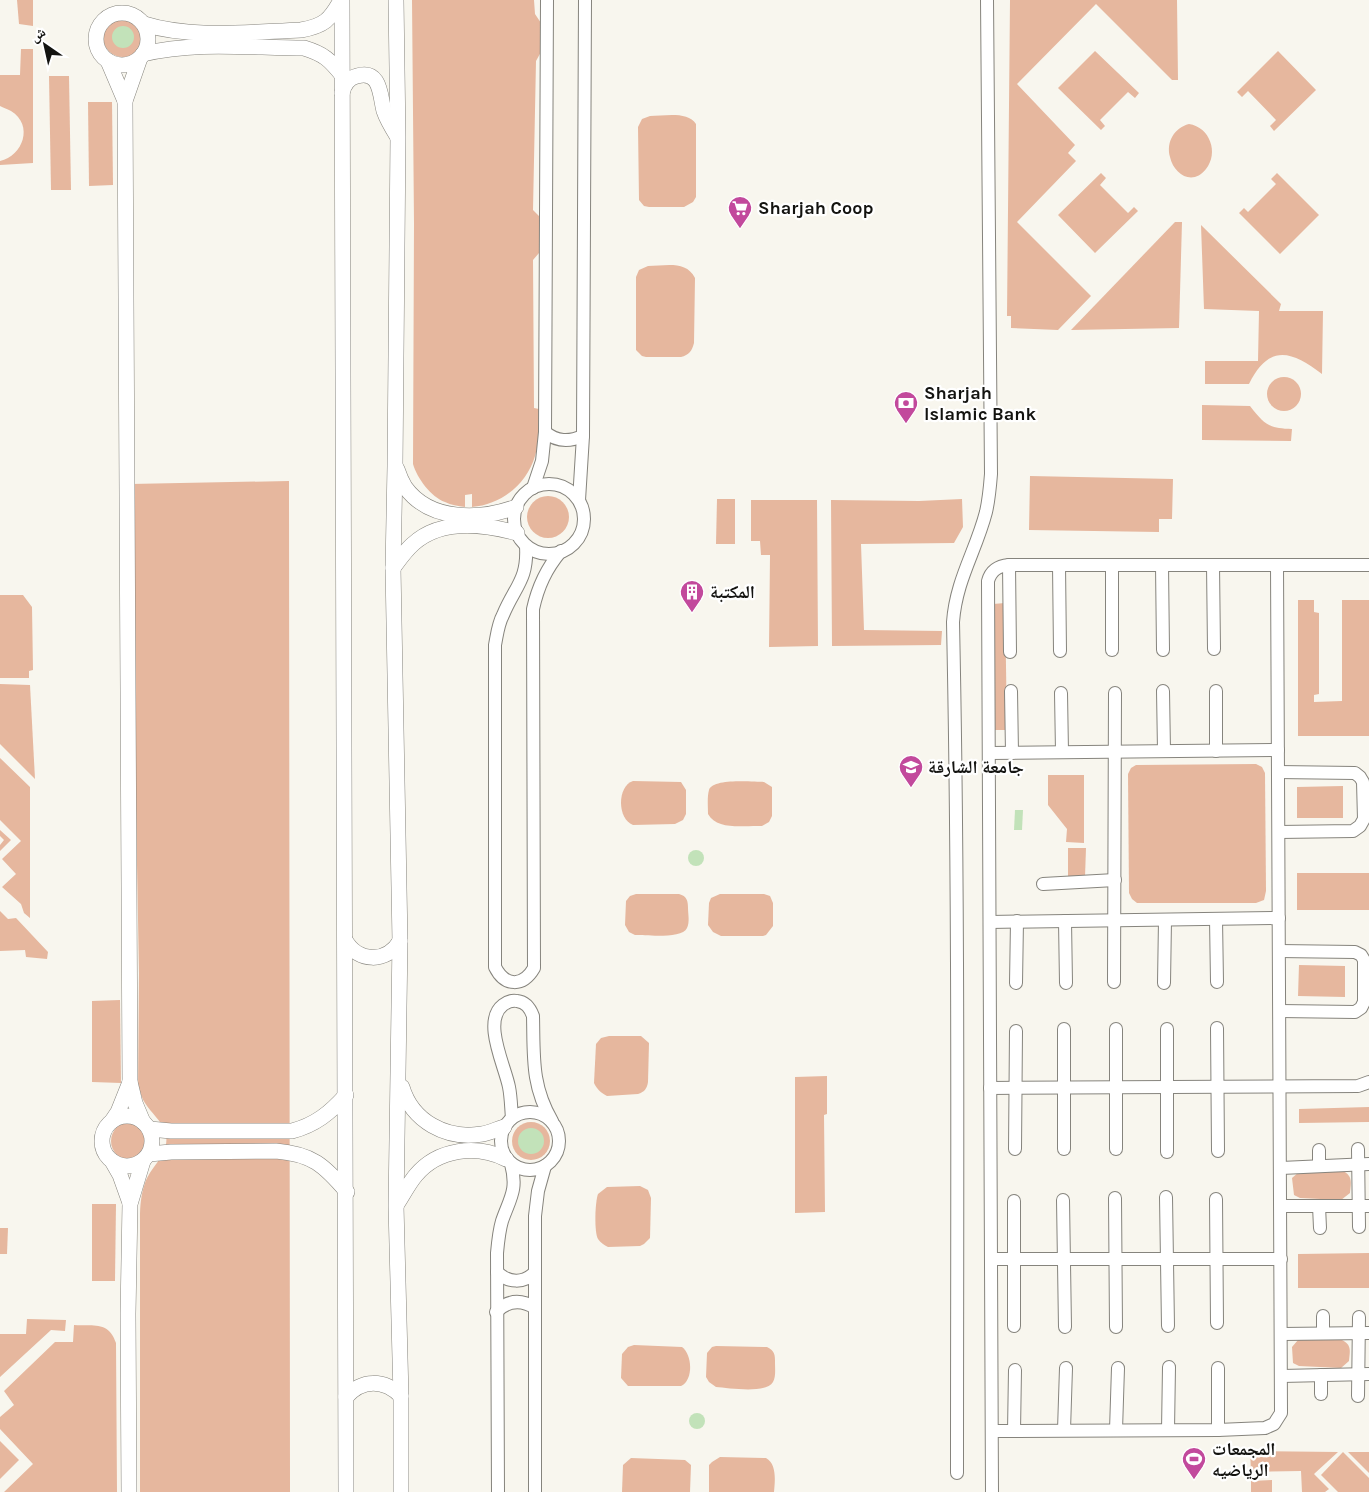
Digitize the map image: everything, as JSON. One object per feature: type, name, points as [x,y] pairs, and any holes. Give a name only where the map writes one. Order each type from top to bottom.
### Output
[{"type":"street","points":[[144,24],[178,31],[302,30],[317,27],[328,21],[341,0]]},
{"type":"street","points":[[341,0],[347,1192],[346,1492]]},
{"type":"street","points":[[396,0],[398,137],[393,568],[400,941],[396,1206],[401,1396],[401,1492]]},
{"type":"street","points":[[533,488],[542,461],[545,432],[547,0]]},
{"type":"street","points":[[579,500],[583,436],[586,0]]},
{"type":"street","points":[[957,1473],[958,1139],[953,622],[954,606],[961,578],[986,512],[992,474],[987,0]]},
{"type":"street","points":[[125,101],[108,61],[98,47],[96,38],[102,22],[118,13],[137,17],[144,24],[148,39],[147,47],[141,56],[125,101],[130,1082],[135,1102],[152,1142],[130,1204],[128,1314],[129,1492]]},
{"type":"street","points":[[258,31],[258,48]]},
{"type":"street","points":[[108,61],[124,65],[132,63],[141,56],[170,48],[193,46],[304,48],[318,52],[328,58],[342,75]]},
{"type":"street","points":[[342,94],[346,83],[355,76],[366,76],[375,80],[380,89],[388,120],[398,137]]},
{"type":"street","points":[[545,432],[562,440],[583,436]]},
{"type":"street","points":[[395,466],[405,486],[413,496],[422,504],[435,511],[481,520],[522,539],[537,552],[549,554],[562,551]]},
{"type":"street","points":[[543,484],[563,487],[572,492],[579,500],[584,520],[582,530],[577,539],[550,564],[536,592],[533,609],[534,968],[530,975],[522,981],[514,982],[505,980],[499,975],[495,967],[495,645],[501,617],[522,581],[525,570],[522,539],[514,525],[516,507],[523,496],[533,488],[543,484]]},
{"type":"street","points":[[393,568],[413,544],[435,530],[481,520],[516,507]]},
{"type":"street","points":[[435,511],[435,530]]},
{"type":"street","points":[[992,1492],[988,582],[990,576],[998,568],[1010,565],[1369,565]]},
{"type":"street","points":[[1010,565],[1010,652]]},
{"type":"street","points":[[1059,565],[1060,651]]},
{"type":"street","points":[[1112,565],[1112,650]]},
{"type":"street","points":[[1162,565],[1163,650]]},
{"type":"street","points":[[1213,565],[1214,649]]},
{"type":"street","points":[[992,1431],[1265,1428],[1274,1424],[1282,1413],[1277,565]]},
{"type":"street","points":[[1011,691],[1012,753]]},
{"type":"street","points":[[1163,691],[1164,751]]},
{"type":"street","points":[[1216,691],[1216,751]]},
{"type":"street","points":[[1061,693],[1062,752]]},
{"type":"street","points":[[1114,982],[1115,693]]},
{"type":"street","points":[[989,753],[1278,750]]},
{"type":"street","points":[[1278,772],[1355,773],[1362,782],[1364,819],[1354,831],[1279,832]]},
{"type":"street","points":[[1043,884],[1114,880]]},
{"type":"street","points":[[990,922],[1279,918]]},
{"type":"street","points":[[1216,919],[1217,982]]},
{"type":"street","points":[[1164,983],[1165,920]]},
{"type":"street","points":[[1016,983],[1017,921]]},
{"type":"street","points":[[1065,921],[1066,982]]},
{"type":"street","points":[[345,940],[354,951],[373,958],[392,951],[400,941]]},
{"type":"street","points":[[1280,951],[1358,953],[1364,960],[1364,1002],[1361,1008],[1355,1012],[1280,1011]]},
{"type":"street","points":[[396,1206],[416,1175],[427,1164],[453,1151],[482,1151],[498,1155],[508,1161],[524,1170],[545,1166],[554,1157],[559,1145],[558,1132],[538,1093],[535,1078],[534,1016],[530,1007],[524,1002],[516,1000],[507,1002],[500,1007],[494,1024],[499,1056],[509,1086],[508,1122],[501,1134],[500,1143],[508,1161],[514,1177],[514,1191],[499,1232],[496,1272],[498,1492]]},
{"type":"street","points":[[1217,1028],[1218,1151]]},
{"type":"street","points":[[1064,1029],[1064,1149]]},
{"type":"street","points":[[1116,1029],[1116,1148]]},
{"type":"street","points":[[1167,1029],[1167,1152]]},
{"type":"street","points":[[1015,1149],[1016,1031]]},
{"type":"street","points":[[399,1078],[405,1098],[420,1117],[452,1134],[482,1134],[508,1122],[518,1114],[532,1112],[540,1113],[552,1121]]},
{"type":"street","points":[[130,1082],[120,1107],[102,1136],[102,1146],[120,1175],[130,1204]]},
{"type":"street","points":[[990,1088],[1365,1086]]},
{"type":"street","points":[[112,1121],[120,1117],[136,1117],[146,1125],[171,1132],[276,1132],[299,1130],[317,1122],[335,1108],[346,1095]]},
{"type":"street","points":[[276,1132],[276,1151]]},
{"type":"street","points":[[452,1134],[455,1142],[453,1151]]},
{"type":"street","points":[[1358,1149],[1364,1164],[1364,1206],[1359,1227]]},
{"type":"street","points":[[1319,1150],[1319,1166]]},
{"type":"street","points":[[112,1161],[119,1165],[136,1165],[146,1158],[171,1152],[292,1152],[310,1158],[329,1171],[347,1192]]},
{"type":"street","points":[[1281,1168],[1364,1164]]},
{"type":"street","points":[[536,1492],[536,1207],[545,1166]]},
{"type":"street","points":[[1166,1197],[1168,1326]]},
{"type":"street","points":[[1115,1198],[1116,1327]]},
{"type":"street","points":[[1216,1199],[1217,1323]]},
{"type":"street","points":[[1063,1200],[1065,1327]]},
{"type":"street","points":[[1014,1201],[1014,1326]]},
{"type":"street","points":[[1281,1206],[1364,1206]]},
{"type":"street","points":[[1320,1206],[1320,1228]]},
{"type":"street","points":[[991,1259],[1282,1259]]},
{"type":"street","points":[[496,1272],[505,1279],[516,1281],[527,1278],[535,1272]]},
{"type":"street","points":[[496,1312],[512,1302],[524,1302],[535,1308]]},
{"type":"street","points":[[1323,1316],[1323,1334]]},
{"type":"street","points":[[1358,1396],[1364,1374],[1364,1333],[1359,1317]]},
{"type":"street","points":[[1282,1334],[1364,1333]]},
{"type":"street","points":[[1168,1430],[1169,1367]]},
{"type":"street","points":[[1064,1430],[1066,1368]]},
{"type":"street","points":[[1116,1430],[1118,1368]]},
{"type":"street","points":[[1218,1368],[1218,1430]]},
{"type":"street","points":[[1014,1431],[1015,1370]]},
{"type":"street","points":[[1321,1394],[1322,1374]]},
{"type":"street","points":[[1282,1376],[1364,1374]]},
{"type":"street","points":[[346,1397],[356,1387],[370,1383],[384,1384],[401,1396]]},
{"type":"shaded area","points":[[17,0],[33,0],[33,26],[19,24]]},
{"type":"shaded area","points":[[412,0],[534,0],[535,14],[541,23],[541,52],[536,61],[533,210],[540,217],[539,253],[533,260],[534,408],[539,409],[538,445],[531,466],[519,484],[503,497],[493,502],[472,507],[472,494],[465,495],[465,507],[440,500],[421,481],[413,464],[414,224]]},
{"type":"shaded area","points":[[1010,0],[1177,0],[1178,80],[1172,80],[1096,4],[1017,84],[1075,145],[1068,153],[1076,161],[1017,222],[1091,296],[1058,330],[1011,328],[1011,316],[1007,316]]},
{"type":"shaded area","points":[[123,17],[137,23],[143,37],[137,51],[123,57],[109,51],[103,37],[109,23]]},
{"type":"shaded area","points":[[123,26],[131,29],[134,37],[131,45],[123,48],[115,45],[112,37],[115,29]]},
{"type":"shaded area","points":[[21,49],[33,49],[33,163],[0,165],[0,161],[15,153],[23,139],[24,132],[18,117],[0,106],[0,75],[20,75]]},
{"type":"shaded area","points":[[1095,51],[1139,93],[1135,98],[1128,92],[1100,120],[1105,126],[1101,130],[1058,88]]},
{"type":"shaded area","points":[[1278,51],[1316,90],[1274,131],[1270,126],[1276,120],[1248,91],[1242,97],[1237,92]]},
{"type":"shaded area","points":[[49,76],[69,76],[71,190],[51,190]]},
{"type":"shaded area","points":[[88,102],[112,102],[113,185],[89,186]]},
{"type":"shaded area","points":[[650,116],[682,116],[687,117],[696,124],[696,197],[693,202],[684,207],[649,207],[644,206],[639,200],[638,127],[642,119]]},
{"type":"shaded area","points":[[1189,124],[1196,126],[1207,135],[1212,149],[1210,163],[1201,174],[1195,177],[1185,176],[1175,169],[1169,151],[1172,136],[1179,129]]},
{"type":"shaded area","points":[[1101,173],[1106,178],[1100,185],[1128,213],[1134,207],[1138,211],[1095,253],[1058,215]]},
{"type":"shaded area","points":[[1277,173],[1319,215],[1280,254],[1239,213],[1244,208],[1248,212],[1276,184],[1271,179]]},
{"type":"shaded area","points":[[1175,222],[1182,222],[1179,328],[1071,330]]},
{"type":"shaded area","points":[[1201,225],[1281,304],[1279,311],[1323,311],[1322,374],[1301,360],[1282,355],[1273,357],[1265,362],[1249,384],[1205,384],[1205,361],[1258,361],[1259,311],[1204,309]]},
{"type":"shaded area","points":[[648,266],[681,266],[691,272],[695,278],[694,343],[690,352],[684,356],[646,357],[636,350],[636,277],[639,270]]},
{"type":"shaded area","points":[[1284,377],[1291,378],[1296,382],[1300,387],[1300,401],[1296,406],[1291,410],[1284,411],[1277,410],[1272,406],[1268,401],[1267,394],[1268,387],[1272,382],[1277,378]]},
{"type":"shaded area","points":[[1202,405],[1250,406],[1268,424],[1277,428],[1292,429],[1291,441],[1202,440]]},
{"type":"shaded area","points":[[1030,476],[1173,479],[1172,519],[1159,519],[1159,532],[1029,530]]},
{"type":"shaded area","points":[[289,481],[290,1492],[140,1492],[140,1218],[145,1183],[166,1146],[166,1139],[163,1127],[145,1103],[138,1089],[139,973],[130,484]]},
{"type":"shaded area","points":[[552,496],[560,499],[566,505],[569,517],[566,529],[560,535],[544,538],[536,535],[530,529],[527,513],[530,505],[536,499]]},
{"type":"shaded area","points":[[717,499],[735,499],[735,544],[716,544]]},
{"type":"shaded area","points":[[962,499],[963,527],[954,543],[861,544],[864,630],[942,631],[941,645],[832,646],[831,500],[919,501]]},
{"type":"shaded area","points":[[751,500],[817,500],[818,646],[769,647],[770,555],[761,555],[760,541],[751,541]]},
{"type":"shaded area","points":[[0,595],[23,595],[32,607],[33,670],[29,671],[29,678],[0,678]]},
{"type":"shaded area","points":[[1298,600],[1314,600],[1314,612],[1319,613],[1319,694],[1314,695],[1314,702],[1342,701],[1342,600],[1369,600],[1369,736],[1298,736]]},
{"type":"shaded area","points":[[1005,603],[1007,730],[994,730],[993,604]]},
{"type":"shaded area","points":[[0,684],[30,685],[35,779],[0,744]]},
{"type":"shaded area","points":[[0,758],[30,787],[30,918],[24,913],[21,904],[2,887],[16,874],[2,859],[21,841],[0,820]]},
{"type":"shaded area","points":[[1256,764],[1262,767],[1265,773],[1266,891],[1264,900],[1256,903],[1137,903],[1132,899],[1129,893],[1128,774],[1131,768],[1136,765]]},
{"type":"shaded area","points":[[1048,775],[1084,775],[1084,843],[1066,842],[1067,829],[1048,805]]},
{"type":"shaded area","points":[[633,781],[681,782],[686,790],[686,814],[683,820],[675,824],[633,825],[628,822],[624,816],[621,803],[624,789]]},
{"type":"shaded area","points":[[725,782],[764,782],[772,787],[772,816],[769,822],[762,826],[725,825],[718,823],[708,814],[708,793],[712,786]]},
{"type":"shaded area","points":[[1343,786],[1343,818],[1297,818],[1297,787]]},
{"type":"shaded area","points":[[1015,810],[1023,810],[1022,830],[1014,830]]},
{"type":"shaded area","points":[[0,830],[11,840],[0,851],[0,845],[4,840],[0,836]]},
{"type":"shaded area","points":[[1068,848],[1086,848],[1085,877],[1068,877]]},
{"type":"shaded area","points":[[696,850],[704,858],[696,866],[688,858]]},
{"type":"shaded area","points":[[1297,873],[1369,873],[1369,910],[1297,910]]},
{"type":"shaded area","points":[[636,894],[679,894],[684,896],[688,903],[689,921],[687,928],[678,934],[664,936],[635,935],[629,932],[625,925],[626,901],[630,896]]},
{"type":"shaded area","points":[[720,894],[764,894],[770,896],[773,903],[773,926],[763,936],[721,936],[713,932],[708,925],[709,903],[711,898]]},
{"type":"shaded area","points":[[0,911],[8,919],[16,918],[48,952],[47,959],[26,957],[25,950],[0,951]]},
{"type":"shaded area","points":[[1299,965],[1345,966],[1345,997],[1298,996]]},
{"type":"shaded area","points":[[120,1000],[121,1083],[92,1082],[92,1001]]},
{"type":"shaded area","points":[[609,1036],[641,1036],[649,1043],[648,1082],[642,1092],[638,1094],[607,1096],[599,1091],[595,1085],[596,1044],[601,1038]]},
{"type":"shaded area","points":[[827,1076],[827,1114],[824,1115],[825,1212],[795,1213],[795,1077]]},
{"type":"shaded area","points":[[1369,1107],[1369,1122],[1299,1123],[1299,1109]]},
{"type":"shaded area","points":[[130,1122],[144,1127],[149,1141],[144,1155],[130,1160],[116,1155],[111,1141],[116,1127]]},
{"type":"shaded area","points":[[531,1122],[538,1123],[544,1128],[549,1134],[549,1148],[544,1154],[538,1159],[531,1160],[524,1159],[518,1154],[513,1148],[512,1141],[513,1134],[518,1128],[524,1123]]},
{"type":"shaded area","points":[[531,1128],[541,1131],[544,1141],[541,1151],[531,1154],[521,1151],[518,1141],[521,1131]]},
{"type":"shaded area","points":[[1343,1171],[1350,1178],[1351,1186],[1350,1193],[1341,1200],[1300,1198],[1294,1195],[1292,1178],[1299,1172]]},
{"type":"shaded area","points":[[640,1186],[648,1190],[651,1198],[650,1238],[640,1246],[608,1247],[601,1243],[596,1230],[598,1194],[607,1187]]},
{"type":"shaded area","points":[[92,1204],[116,1204],[115,1281],[92,1281]]},
{"type":"shaded area","points":[[0,1228],[8,1228],[7,1254],[0,1254]]},
{"type":"shaded area","points":[[1369,1253],[1369,1288],[1298,1288],[1298,1254]]},
{"type":"shaded area","points":[[27,1319],[66,1320],[65,1331],[51,1330],[0,1377],[0,1334],[26,1334]]},
{"type":"shaded area","points":[[74,1325],[94,1325],[105,1328],[113,1336],[116,1343],[117,1492],[4,1492],[33,1464],[0,1429],[0,1417],[14,1405],[4,1391],[55,1342],[73,1342]]},
{"type":"shaded area","points":[[1298,1340],[1342,1340],[1349,1346],[1349,1361],[1341,1368],[1299,1366],[1293,1363],[1292,1347]]},
{"type":"shaded area","points":[[634,1345],[682,1347],[690,1361],[690,1373],[685,1383],[681,1386],[628,1386],[621,1378],[622,1354],[628,1347]]},
{"type":"shaded area","points":[[712,1347],[767,1347],[773,1352],[775,1358],[773,1382],[769,1386],[755,1389],[716,1387],[706,1377],[707,1353]]},
{"type":"shaded area","points":[[697,1413],[703,1415],[705,1421],[703,1427],[697,1429],[691,1427],[689,1421],[691,1415]]},
{"type":"shaded area","points":[[0,1441],[19,1460],[0,1479]]},
{"type":"shaded area","points":[[1250,1451],[1338,1452],[1314,1474],[1329,1489],[1325,1492],[1302,1492],[1301,1471],[1251,1472]]},
{"type":"shaded area","points":[[1343,1452],[1369,1478],[1369,1492],[1338,1492],[1321,1475]]},
{"type":"shaded area","points":[[1348,1452],[1369,1452],[1369,1473]]},
{"type":"shaded area","points":[[720,1457],[766,1458],[774,1468],[774,1492],[709,1492],[709,1465]]},
{"type":"shaded area","points":[[631,1458],[685,1460],[691,1465],[690,1492],[622,1492],[623,1465]]},
{"type":"shaded area","points":[[1272,1480],[1272,1492],[1251,1492],[1251,1481]]},
{"type":"place","name":"Sharjah Coop","points":[[740,229]]},
{"type":"place","name":"Sharjah Islamic Bank","points":[[906,424]]},
{"type":"place","name":"المكتبة","points":[[692,613]]},
{"type":"place","name":"جامعة الشارقة","points":[[911,788]]},
{"type":"place","name":"المجمعات الرياضيه","points":[[1194,1480]]}]
